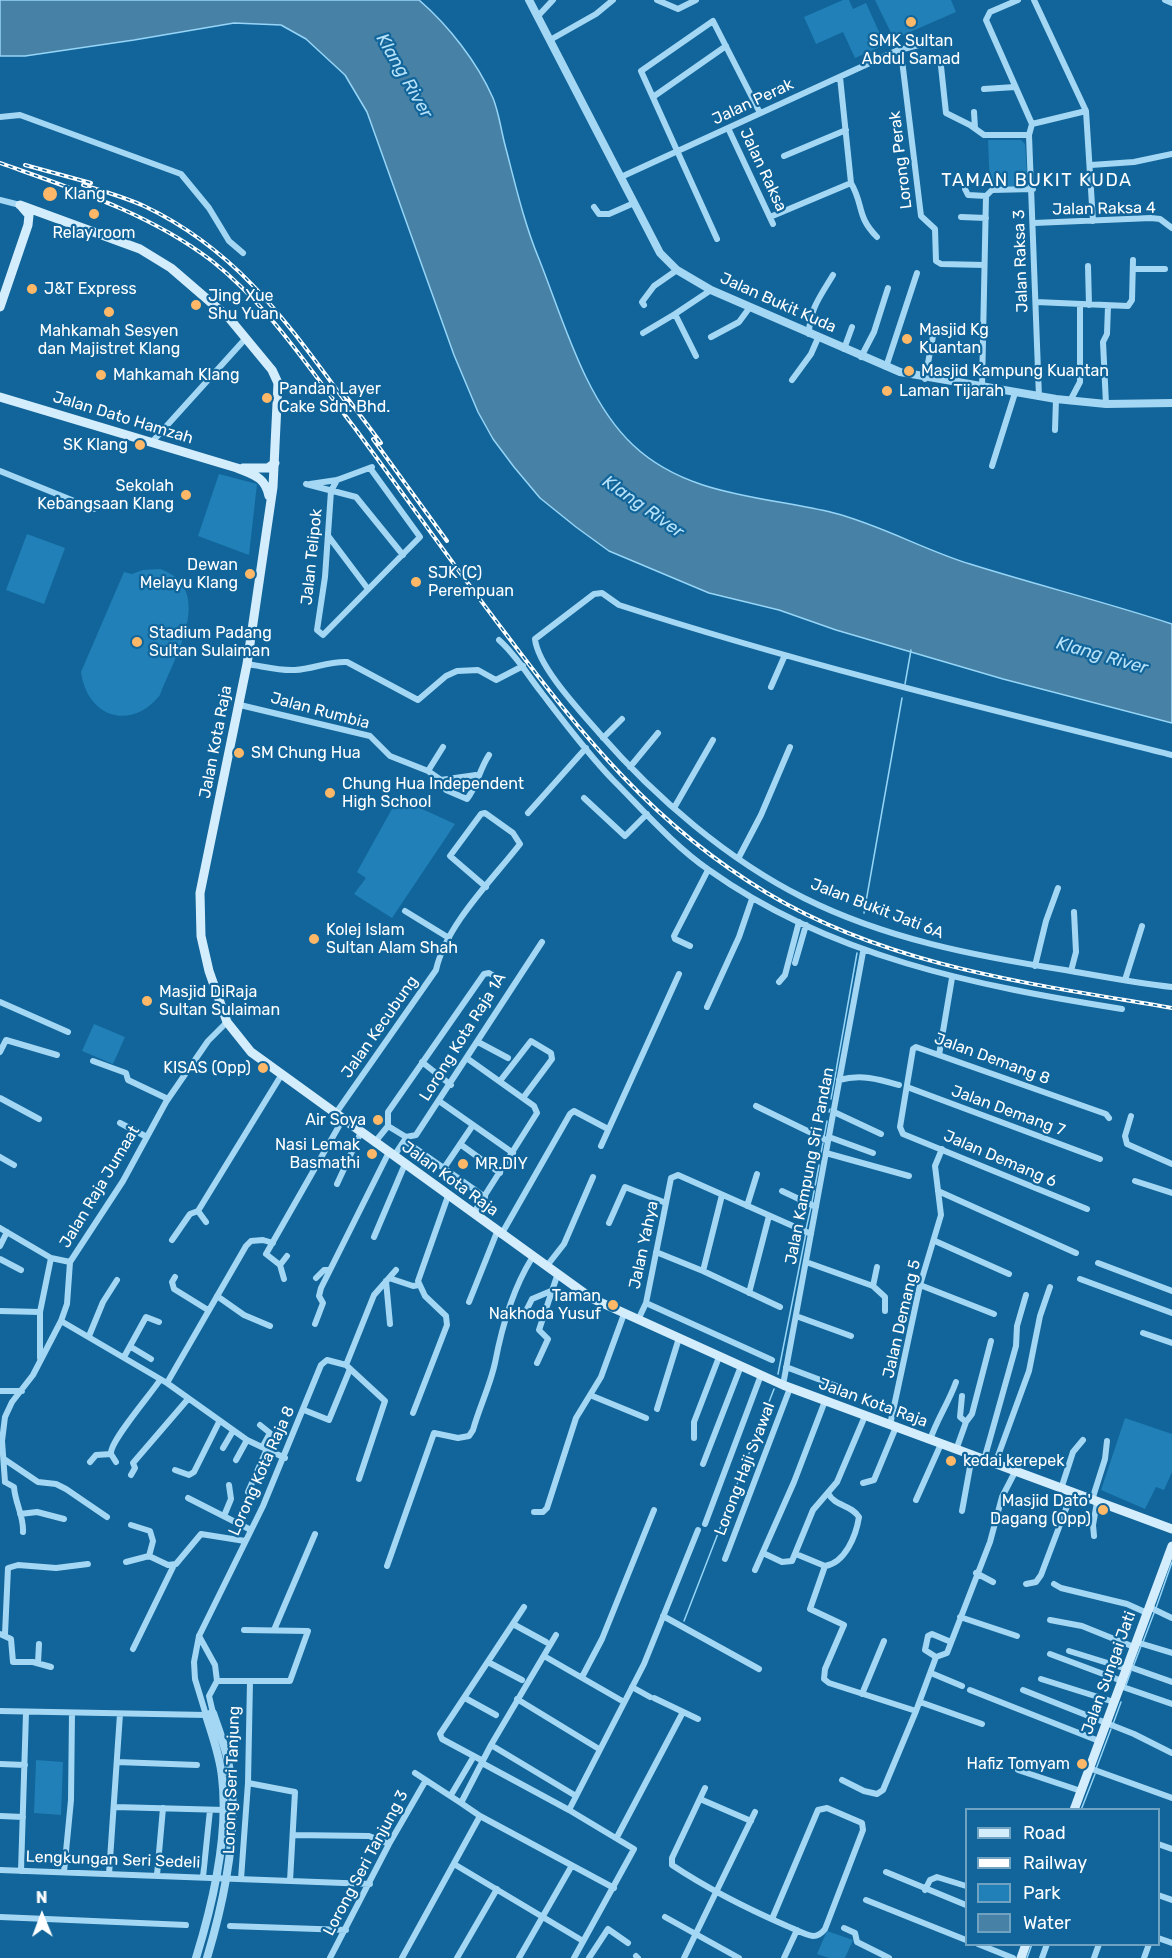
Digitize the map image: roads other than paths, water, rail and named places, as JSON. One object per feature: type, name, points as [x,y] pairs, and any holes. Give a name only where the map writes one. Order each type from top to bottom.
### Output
[{"type":"main road","name":"Jalan Kota Raja","points":[[20,205],[152,256],[194,287],[246,338],[272,370],[278,383],[275,463],[247,664],[200,893],[201,936],[209,971],[227,1022],[251,1052],[556,1276],[591,1298],[786,1386],[1172,1529]]},
{"type":"main road","points":[[20,205],[29,215],[28,225]]},
{"type":"main road","points":[[0,308],[4,281],[28,225],[36,214],[46,214]]},
{"type":"main road","name":"Jalan Dato Hamzah","points":[[0,397],[237,468]]},
{"type":"main road","points":[[237,468],[268,468],[275,463]]},
{"type":"main road","points":[[237,468],[260,477],[265,483],[269,496]]},
{"type":"main road","points":[[1158,1525],[1168,1536],[1169,1557]]},
{"type":"main road","name":"Jalan Sungai Jati","points":[[1074,1808],[1093,1770],[1100,1741],[1110,1725],[1114,1701],[1139,1644],[1172,1546]]},
{"type":"street","name":"Jalan Bukit Kuda","points":[[529,0],[660,252],[677,270],[711,290],[886,368],[925,379],[1070,401],[1106,404],[1172,403]]},
{"type":"street","points":[[538,16],[553,0]]},
{"type":"street","points":[[550,40],[596,14],[613,0]]},
{"type":"street","points":[[657,0],[678,9],[696,0]]},
{"type":"street","points":[[1018,0],[990,12],[986,20],[1032,124],[1086,111]]},
{"type":"street","points":[[1034,0],[1086,111],[1093,221]]},
{"type":"street","points":[[1165,0],[1172,3]]},
{"type":"street","points":[[717,239],[641,71],[712,21],[760,113]]},
{"type":"street","name":"Jalan Perak","points":[[621,177],[896,51],[930,42]]},
{"type":"street","points":[[652,97],[726,46]]},
{"type":"street","name":"Lorong Perak","points":[[896,51],[902,60],[921,216],[924,222],[934,225],[935,257],[938,263],[984,264]]},
{"type":"street","points":[[940,57],[944,80],[944,109],[956,120],[989,136],[1029,135]]},
{"type":"street","points":[[840,77],[851,183],[856,193],[860,216],[877,237]]},
{"type":"street","points":[[984,89],[1015,87]]},
{"type":"street","points":[[974,112],[975,128]]},
{"type":"street","points":[[0,117],[20,116],[181,174],[203,200],[229,241],[243,253]]},
{"type":"street","name":"Jalan Raksa 3","points":[[1032,124],[1029,135],[1033,189],[1039,397]]},
{"type":"street","name":"Jalan Raksa","points":[[728,128],[773,224]]},
{"type":"street","points":[[784,156],[846,130]]},
{"type":"street","points":[[1091,165],[1134,162],[1148,157],[1172,154]]},
{"type":"street","points":[[770,217],[851,183]]},
{"type":"street","points":[[965,189],[968,195],[986,196]]},
{"type":"street","points":[[982,387],[986,196],[992,190],[1033,189]]},
{"type":"street","points":[[0,200],[20,205]]},
{"type":"street","points":[[594,207],[599,214],[609,214],[634,203]]},
{"type":"street","points":[[961,218],[986,218]]},
{"type":"street","name":"Jalan Raksa 4","points":[[1034,223],[1151,218],[1160,219],[1172,228]]},
{"type":"street","points":[[1036,302],[1125,307],[1132,300],[1133,260]]},
{"type":"street","points":[[1088,266],[1089,305]]},
{"type":"street","points":[[1134,269],[1165,269]]},
{"type":"street","points":[[644,305],[642,302],[647,292],[677,270]]},
{"type":"street","points":[[886,368],[917,273]]},
{"type":"street","points":[[809,334],[809,319],[814,305],[833,275]]},
{"type":"street","points":[[861,357],[874,332],[888,288]]},
{"type":"street","points":[[643,333],[711,290]]},
{"type":"street","points":[[1070,401],[1076,394],[1080,382],[1080,305]]},
{"type":"street","points":[[1106,404],[1103,342],[1107,334],[1108,306]]},
{"type":"street","points":[[711,337],[739,322],[750,307]]},
{"type":"street","points":[[675,314],[696,356]]},
{"type":"street","points":[[844,349],[852,327]]},
{"type":"street","points":[[925,379],[934,331],[930,327]]},
{"type":"street","points":[[152,442],[246,338]]},
{"type":"street","points":[[792,380],[811,354],[819,338]]},
{"type":"street","points":[[992,466],[1015,393]]},
{"type":"street","points":[[1055,430],[1056,399]]},
{"type":"street","points":[[329,536],[369,589],[403,555],[419,539],[419,534],[372,467],[337,480],[306,484],[356,497],[403,555]]},
{"type":"street","points":[[0,471],[94,509]]},
{"type":"street","name":"Jalan Telipok","points":[[337,480],[332,491],[329,536],[317,630],[322,634],[369,589]]},
{"type":"street","name":"Jalan Bukit Jati 6A","points":[[784,655],[619,605],[602,593],[594,594],[535,639],[536,648],[548,669],[603,738],[630,767],[701,831],[804,898],[945,950],[1172,987]]},
{"type":"street","points":[[499,640],[523,666],[586,748],[648,814],[708,870],[752,899],[863,952],[952,978],[1122,1009]]},
{"type":"street","points":[[771,687],[784,655],[965,705],[1172,755]]},
{"type":"street","points":[[247,664],[294,670],[347,662],[418,700],[452,672],[478,670],[496,680],[523,666]]},
{"type":"street","name":"Jalan Rumbia","points":[[240,705],[370,736],[390,756],[428,771],[441,780],[446,790],[467,799],[489,755]]},
{"type":"street","points":[[603,738],[622,719]]},
{"type":"street","points":[[630,767],[658,733]]},
{"type":"street","points":[[674,808],[713,740]]},
{"type":"street","points":[[428,771],[442,747]]},
{"type":"street","points":[[739,857],[761,815],[790,747]]},
{"type":"street","points":[[528,813],[586,748]]},
{"type":"street","points":[[441,780],[477,775]]},
{"type":"street","points":[[584,798],[625,836],[648,814]]},
{"type":"street","name":"Jalan Kecubung","points":[[273,1243],[340,1116],[436,970],[440,952],[520,840],[490,814],[481,814],[450,856],[486,887]]},
{"type":"street","points":[[690,946],[675,939],[674,936],[708,870]]},
{"type":"street","points":[[1035,966],[1046,921],[1058,888]]},
{"type":"street","points":[[707,1007],[739,937],[752,899]]},
{"type":"street","points":[[405,911],[449,938]]},
{"type":"street","points":[[1071,971],[1076,952],[1074,912]]},
{"type":"street","points":[[795,963],[803,923]]},
{"type":"street","points":[[779,982],[784,975],[803,923]]},
{"type":"street","points":[[1125,980],[1142,926]]},
{"type":"street","name":"Lorong Kota Raja 1A","points":[[315,1324],[323,1303],[320,1292],[329,1270],[392,1154],[406,1139],[416,1135],[468,1059],[515,980],[542,942]]},
{"type":"street","name":"Jalan Kampung Sri Pandan","points":[[786,1386],[786,1367],[806,1262],[808,1233],[829,1139],[863,952]]},
{"type":"street","points":[[375,1143],[388,1126],[388,1112],[484,974],[489,973],[498,978]]},
{"type":"street","points":[[602,1146],[679,974]]},
{"type":"street","points":[[939,1055],[952,978]]},
{"type":"street","points":[[0,1002],[68,1032]]},
{"type":"street","name":"Jalan Raja Jumaat","points":[[3,1482],[5,1417],[61,1321],[67,1304],[70,1262],[123,1182],[168,1099],[208,1041],[227,1022]]},
{"type":"street","points":[[0,1052],[6,1040],[57,1056]]},
{"type":"street","points":[[500,1081],[531,1041],[551,1053],[552,1059],[523,1098]]},
{"type":"street","points":[[478,1042],[508,1058]]},
{"type":"street","name":"Jalan Demang 8","points":[[903,1134],[900,1127],[914,1047],[1106,1114],[1109,1118]]},
{"type":"street","points":[[468,1059],[534,1106],[537,1113],[473,1214]]},
{"type":"street","points":[[93,1061],[120,1069],[126,1073],[128,1080],[168,1099]]},
{"type":"street","points":[[422,1062],[451,1084]]},
{"type":"street","points":[[172,1240],[190,1214],[198,1210],[282,1074]]},
{"type":"street","points":[[840,1080],[850,1077],[874,1077],[898,1085]]},
{"type":"street","name":"Jalan Demang 7","points":[[907,1087],[1100,1160]]},
{"type":"street","points":[[0,1098],[39,1119]]},
{"type":"street","points":[[439,1101],[513,1152]]},
{"type":"street","points":[[756,1106],[829,1139],[873,1154]]},
{"type":"street","points":[[469,1302],[499,1233],[570,1114],[574,1111],[608,1129]]},
{"type":"street","points":[[834,1112],[881,1134]]},
{"type":"street","points":[[1131,1116],[1125,1136],[1127,1144],[1172,1164]]},
{"type":"street","points":[[120,1123],[147,1137]]},
{"type":"street","points":[[444,1168],[473,1125]]},
{"type":"street","points":[[388,1126],[484,1197]]},
{"type":"street","points":[[337,1184],[361,1132]]},
{"type":"street","name":"Jalan Demang 6","points":[[903,1134],[1087,1209]]},
{"type":"street","points":[[460,1144],[500,1173]]},
{"type":"street","name":"Jalan Demang 5","points":[[863,1483],[874,1479],[893,1426],[920,1285],[941,1215],[935,1166],[942,1149]]},
{"type":"street","points":[[826,1153],[909,1176]]},
{"type":"street","points":[[0,1157],[14,1165]]},
{"type":"street","points":[[375,1237],[405,1164]]},
{"type":"street","points":[[747,1206],[757,1174]]},
{"type":"street","name":"Jalan Yahya","points":[[638,1320],[646,1303],[671,1178],[678,1175],[722,1195]]},
{"type":"street","points":[[546,1268],[564,1244],[593,1177]]},
{"type":"street","points":[[1135,1181],[1172,1193]]},
{"type":"street","points":[[609,1223],[625,1187],[653,1200],[666,1203]]},
{"type":"street","points":[[782,1191],[813,1206]]},
{"type":"street","points":[[938,1191],[1076,1253]]},
{"type":"street","points":[[703,1270],[722,1195],[808,1233]]},
{"type":"street","points":[[413,1413],[436,1357],[447,1320],[418,1285],[419,1274],[448,1196]]},
{"type":"street","points":[[198,1210],[206,1222]]},
{"type":"street","points":[[749,1293],[769,1216]]},
{"type":"street","points":[[0,1228],[51,1258],[70,1262]]},
{"type":"street","points":[[0,1246],[7,1232]]},
{"type":"street","points":[[167,1383],[208,1310],[251,1241],[263,1240],[273,1243],[267,1256],[280,1266],[284,1279]]},
{"type":"street","points":[[935,1241],[1009,1274]]},
{"type":"street","points":[[656,1252],[703,1270],[780,1307]]},
{"type":"street","points":[[280,1266],[287,1256]]},
{"type":"street","name":"Jalan Raja Jumaat","points":[[40,1360],[40,1312],[51,1258]]},
{"type":"street","points":[[387,1566],[434,1432],[464,1438],[469,1437],[473,1430],[495,1363],[498,1338],[516,1288],[532,1258]]},
{"type":"street","points":[[0,1259],[21,1270]]},
{"type":"street","points":[[806,1262],[873,1286],[885,1297],[885,1311]]},
{"type":"street","points":[[1098,1263],[1172,1291]]},
{"type":"street","points":[[873,1286],[877,1268]]},
{"type":"street","points":[[316,1278],[324,1270],[329,1270]]},
{"type":"street","points":[[304,1410],[329,1420],[374,1295],[396,1270]]},
{"type":"street","points":[[537,1363],[548,1339],[539,1330],[556,1276]]},
{"type":"street","points":[[175,1277],[172,1282],[174,1289],[208,1310]]},
{"type":"street","points":[[87,1333],[117,1280]]},
{"type":"street","points":[[387,1280],[412,1286],[418,1285]]},
{"type":"street","points":[[387,1280],[390,1324]]},
{"type":"street","points":[[1080,1280],[1172,1313]]},
{"type":"street","points":[[920,1285],[994,1314]]},
{"type":"street","points":[[995,1464],[1029,1371],[1040,1316],[1050,1287]]},
{"type":"street","points":[[526,1311],[532,1299],[551,1291]]},
{"type":"street","points":[[984,1460],[1016,1346],[1017,1326],[1026,1295]]},
{"type":"street","points":[[217,1296],[244,1315],[270,1326]]},
{"type":"street","points":[[646,1303],[772,1360]]},
{"type":"street","points":[[0,1311],[40,1312]]},
{"type":"street","points":[[534,1512],[543,1512],[547,1508],[576,1418],[601,1377],[624,1314]]},
{"type":"street","points":[[796,1316],[851,1336]]},
{"type":"street","points":[[127,1352],[146,1317],[159,1322]]},
{"type":"street","points":[[61,1321],[127,1352],[151,1359]]},
{"type":"street","points":[[1143,1333],[1172,1343]]},
{"type":"street","points":[[657,1409],[679,1338]]},
{"type":"street","points":[[956,1450],[966,1422],[972,1414],[991,1341]]},
{"type":"street","points":[[127,1352],[160,1380],[219,1422],[247,1440],[285,1458]]},
{"type":"street","points":[[694,1438],[694,1422],[719,1357]]},
{"type":"street","name":"Lorong Kota Raja 8","points":[[210,1714],[195,1679],[195,1653],[199,1636],[285,1458],[322,1363],[327,1360],[348,1367]]},
{"type":"street","points":[[703,1464],[741,1366]]},
{"type":"street","points":[[348,1367],[385,1401],[359,1479]]},
{"type":"street","points":[[786,1367],[839,1387]]},
{"type":"street","points":[[705,1524],[761,1375]]},
{"type":"street","points":[[116,1462],[111,1454],[113,1441],[141,1408],[160,1380]]},
{"type":"street","points":[[930,1440],[936,1423],[947,1408],[956,1382]]},
{"type":"street","name":"Lorong Haji Syawal","points":[[725,1559],[786,1386]]},
{"type":"street","points":[[0,1391],[22,1391]]},
{"type":"street","points":[[590,1395],[646,1418]]},
{"type":"street","points":[[962,1396],[959,1411],[960,1417],[966,1422]]},
{"type":"street","points":[[131,1475],[135,1468],[133,1463],[188,1399]]},
{"type":"street","points":[[755,1570],[794,1482],[825,1401]]},
{"type":"street","points":[[762,1552],[782,1562],[792,1561],[808,1520],[837,1482],[865,1416]]},
{"type":"street","points":[[176,1470],[189,1475],[194,1472],[219,1422]]},
{"type":"street","points":[[248,1492],[270,1434],[260,1425]]},
{"type":"street","points":[[223,1448],[233,1431]]},
{"type":"street","points":[[236,1460],[247,1440]]},
{"type":"street","points":[[1061,1489],[1073,1452],[1083,1440]]},
{"type":"street","points":[[1094,1536],[1095,1501],[1107,1441]]},
{"type":"street","points":[[916,1500],[941,1444]]},
{"type":"street","points":[[90,1462],[96,1455],[111,1454]]},
{"type":"street","points":[[962,1511],[972,1456]]},
{"type":"street","points":[[4,1459],[38,1482],[56,1484],[66,1489],[107,1517]]},
{"type":"street","points":[[936,1657],[947,1653],[976,1573],[990,1542],[1002,1497],[1015,1472]]},
{"type":"street","points":[[3,1482],[14,1487],[23,1532]]},
{"type":"street","points":[[224,1516],[231,1499],[229,1485]]},
{"type":"street","points":[[796,1554],[825,1566],[838,1562],[845,1553],[859,1517],[855,1511],[832,1500],[828,1493]]},
{"type":"street","points":[[1026,1584],[1036,1582],[1041,1575],[1071,1493]]},
{"type":"street","points":[[188,1498],[251,1530]]},
{"type":"street","points":[[582,1677],[602,1639],[654,1510]]},
{"type":"street","points":[[20,1514],[37,1512],[64,1519]]},
{"type":"street","points":[[130,1525],[150,1531],[152,1534],[149,1556]]},
{"type":"street","points":[[569,1810],[645,1664],[698,1530]]},
{"type":"street","points":[[133,1649],[174,1565],[201,1534],[245,1541]]},
{"type":"street","points":[[274,1630],[315,1534]]},
{"type":"street","points":[[126,1562],[149,1556],[168,1565],[174,1565]]},
{"type":"street","points":[[51,1667],[38,1663],[13,1662],[12,1643],[3,1634],[3,1575],[11,1565],[56,1568],[88,1564]]},
{"type":"street","points":[[825,1566],[810,1609],[844,1625],[825,1669],[824,1679],[916,1712]]},
{"type":"street","points":[[976,1573],[993,1582]]},
{"type":"street","points":[[1054,1584],[1061,1588],[1151,1610],[1172,1618]]},
{"type":"street","points":[[524,1607],[442,1729],[442,1739],[617,1837],[634,1849],[574,1958]]},
{"type":"street","points":[[663,1616],[759,1669]]},
{"type":"street","points":[[960,1617],[1017,1636]]},
{"type":"street","points":[[1050,1620],[1082,1626],[1172,1653]]},
{"type":"street","points":[[513,1624],[546,1642]]},
{"type":"street","points":[[217,1681],[290,1681],[308,1631],[244,1630]]},
{"type":"street","points":[[936,1657],[925,1650],[928,1636],[932,1634],[951,1642]]},
{"type":"street","points":[[461,1803],[517,1699],[556,1635]]},
{"type":"street","points":[[199,1636],[200,1643],[214,1665],[217,1681],[209,1696],[210,1714],[229,1766],[224,1898],[207,1958]]},
{"type":"street","points":[[862,1694],[884,1641]]},
{"type":"street","points":[[38,1663],[39,1644]]},
{"type":"street","points":[[1069,1651],[1172,1682]]},
{"type":"street","points":[[1050,1654],[1172,1704]]},
{"type":"street","points":[[544,1656],[624,1702]]},
{"type":"street","points":[[842,1780],[864,1791],[877,1794],[883,1790],[936,1657]]},
{"type":"street","points":[[488,1662],[522,1680]]},
{"type":"street","points":[[931,1673],[962,1686]]},
{"type":"street","points":[[1041,1678],[1114,1701]]},
{"type":"street","name":"Lorong Seri Tanjung","points":[[241,1879],[248,1782],[250,1682]]},
{"type":"street","points":[[632,1687],[698,1719]]},
{"type":"street","points":[[970,1690],[1100,1741]]},
{"type":"street","points":[[1023,1690],[1172,1753]]},
{"type":"street","points":[[465,1698],[496,1715]]},
{"type":"street","points":[[517,1699],[599,1749]]},
{"type":"street","points":[[920,1701],[982,1724]]},
{"type":"street","points":[[0,1712],[210,1714]]},
{"type":"street","points":[[617,1837],[683,1712]]},
{"type":"street","points":[[21,1871],[26,1713]]},
{"type":"street","points":[[64,1872],[71,1800],[72,1713]]},
{"type":"street","points":[[109,1874],[120,1714]]},
{"type":"street","points":[[491,1745],[576,1796]]},
{"type":"street","points":[[451,1795],[474,1756]]},
{"type":"street","points":[[117,1762],[197,1765]]},
{"type":"street","points":[[0,1764],[25,1765]]},
{"type":"street","points":[[1018,1770],[1081,1791]]},
{"type":"street","points":[[1093,1770],[1172,1798]]},
{"type":"street","points":[[415,1773],[480,1816],[614,1888]]},
{"type":"street","name":"Lorong Seri Tanjung 3","points":[[330,1958],[389,1844],[426,1780]]},
{"type":"street","points":[[248,1782],[295,1792],[290,1881]]},
{"type":"street","points":[[705,1788],[671,1863],[746,1908],[797,1930],[818,1935],[825,1929],[863,1830],[862,1823],[822,1808],[819,1810],[772,1919]]},
{"type":"street","points":[[700,1799],[751,1821]]},
{"type":"street","points":[[115,1807],[228,1810]]},
{"type":"street","points":[[157,1875],[163,1808]]},
{"type":"street","points":[[203,1877],[210,1810]]},
{"type":"street","points":[[196,1958],[209,1914],[228,1810]]},
{"type":"street","points":[[684,1958],[755,1812]]},
{"type":"street","points":[[0,1816],[23,1817]]},
{"type":"street","points":[[402,1958],[480,1816]]},
{"type":"street","points":[[293,1835],[369,1836],[389,1844]]},
{"type":"street","points":[[454,1864],[583,1941]]},
{"type":"street","points":[[519,1958],[571,1866]]},
{"type":"street","name":"Lengkungan Seri Sedeli","points":[[0,1870],[370,1884]]},
{"type":"street","points":[[886,1872],[965,1905]]},
{"type":"street","points":[[925,1890],[930,1880],[937,1876],[965,1886]]},
{"type":"street","points":[[457,1958],[497,1889]]},
{"type":"street","points":[[866,1900],[965,1940]]},
{"type":"street","points":[[0,1917],[186,1925]]},
{"type":"street","points":[[665,1917],[739,1958]]},
{"type":"street","points":[[230,1926],[346,1930]]},
{"type":"street","points":[[844,1928],[855,1933],[856,1942],[889,1958]]},
{"type":"street","points":[[589,1958],[608,1929],[628,1943]]},
{"type":"street","points":[[784,1958],[797,1930]]},
{"type":"street","points":[[983,1946],[1013,1958]]},
{"type":"water","name":"Klang River","points":[[0,0],[419,0],[461,45],[479,71],[493,98],[524,217],[577,358],[601,405],[616,427],[633,445],[655,462],[703,485],[851,518],[970,564],[1172,624],[1172,723],[1003,679],[836,630],[779,610],[709,593],[609,551],[540,498],[493,439],[478,412],[454,355],[367,112],[345,75],[306,39],[281,25],[234,23],[25,56],[0,56]]},
{"type":"waterway","points":[[905,684],[911,650]]},
{"type":"waterway","points":[[864,913],[902,698]]},
{"type":"waterway","points":[[831,1099],[857,953]]},
{"type":"waterway","points":[[824,1137],[827,1121]]},
{"type":"waterway","points":[[820,1158],[823,1143]]},
{"type":"waterway","points":[[812,1202],[819,1165]]},
{"type":"waterway","points":[[806,1229],[811,1207]]},
{"type":"waterway","points":[[778,1374],[806,1233]]},
{"type":"waterway","points":[[684,1621],[774,1389]]},
{"type":"waterway","points":[[1156,1608],[1172,1562]]},
{"type":"waterway","points":[[1143,1642],[1154,1613]]},
{"type":"waterway","points":[[1133,1667],[1141,1646]]},
{"type":"waterway","points":[[1126,1685],[1131,1671]]},
{"type":"waterway","points":[[1113,1724],[1121,1702]]},
{"type":"waterway","points":[[1096,1769],[1111,1729]]},
{"type":"waterway","points":[[1082,1808],[1095,1774]]},
{"type":"waterway","points":[[1027,1958],[1031,1946]]},
{"type":"railway","points":[[0,163],[83,193],[163,229],[212,261],[233,279],[288,340],[535,672],[593,744],[655,809],[727,867],[767,893],[814,918],[863,939],[913,956],[1015,981],[1172,1008]]},
{"type":"railway","points":[[25,165],[91,183]]},
{"type":"railway","points":[[83,185],[144,206],[178,224],[208,245],[234,267],[282,318],[348,405]]},
{"type":"railway","points":[[345,395],[381,443]]},
{"type":"railway","points":[[373,439],[447,541]]},
{"type":"place","name":"SMK Sultan Abdul Samad","points":[[911,22]]},
{"type":"place","name":"Klang","points":[[50,194]]},
{"type":"place","name":"Relay room","points":[[94,214]]},
{"type":"place","name":"J&T Express","points":[[32,289]]},
{"type":"place","name":"Jing Xue Shu Yuan","points":[[196,305]]},
{"type":"place","name":"Mahkamah Sesyen dan Majistret Klang","points":[[109,312]]},
{"type":"place","name":"Masjid Kg Kuantan","points":[[907,339]]},
{"type":"place","name":"Masjid Kampung Kuantan","points":[[909,371]]},
{"type":"place","name":"Mahkamah Klang","points":[[101,375]]},
{"type":"place","name":"Laman Tijarah","points":[[887,391]]},
{"type":"place","name":"Pandan Layer Cake Sdn. Bhd.","points":[[267,398]]},
{"type":"place","name":"SK Klang","points":[[140,445]]},
{"type":"place","name":"Sekolah Kebangsaan Klang","points":[[186,495]]},
{"type":"place","name":"Dewan Melayu Klang","points":[[250,574]]},
{"type":"place","name":"SJK (C) Perempuan","points":[[416,582]]},
{"type":"place","name":"Stadium Padang Sultan Sulaiman","points":[[137,642]]},
{"type":"place","name":"SM Chung Hua","points":[[239,753]]},
{"type":"place","name":"Chung Hua Independent High School","points":[[330,793]]},
{"type":"place","name":"Kolej Islam Sultan Alam Shah","points":[[314,939]]},
{"type":"place","name":"Masjid DiRaja Sultan Sulaiman","points":[[147,1001]]},
{"type":"place","name":"KISAS (Opp)","points":[[263,1068]]},
{"type":"place","name":"Air Soya","points":[[378,1120]]},
{"type":"place","name":"Nasi Lemak Basmathi","points":[[372,1154]]},
{"type":"place","name":"MR.DIY","points":[[463,1164]]},
{"type":"place","name":"Taman Nakhoda Yusuf","points":[[613,1305]]},
{"type":"place","name":"kedai kerepek","points":[[951,1461]]},
{"type":"place","name":"Masjid Dato' Dagang (Opp)","points":[[1103,1510]]},
{"type":"place","name":"Hafiz Tomyam","points":[[1082,1764]]},
{"type":"district","name":"TAMAN BUKIT KUDA","points":[[1037,181]]}]
